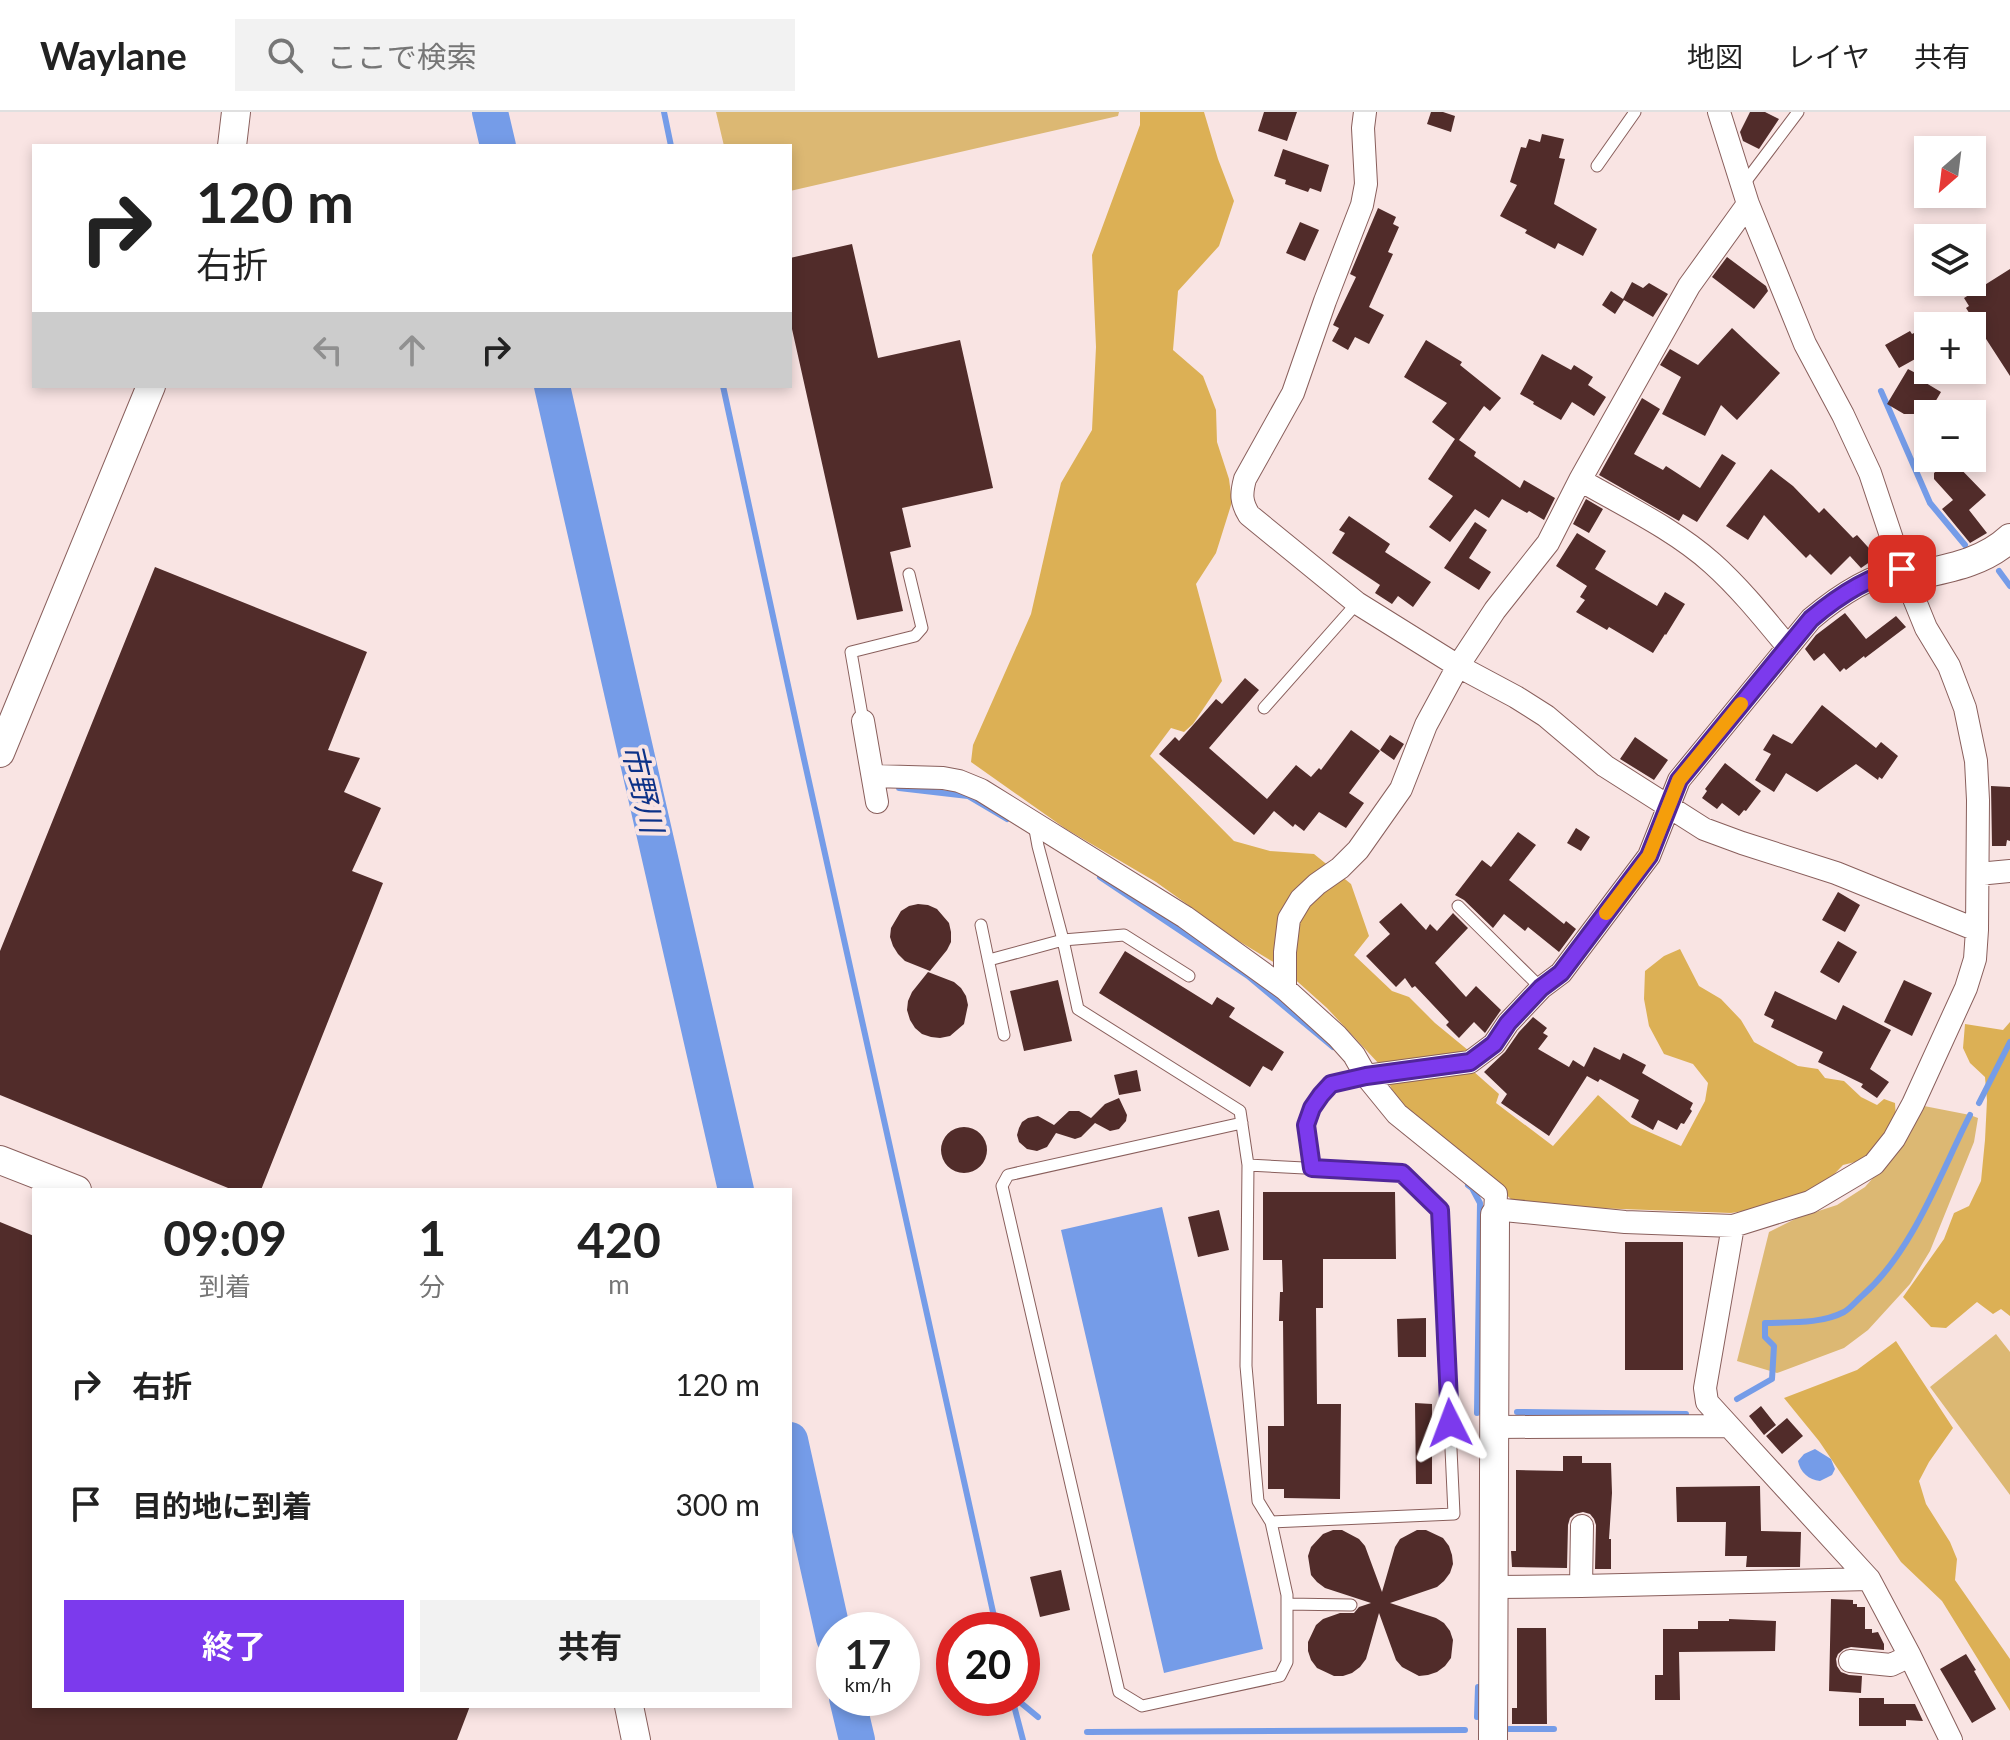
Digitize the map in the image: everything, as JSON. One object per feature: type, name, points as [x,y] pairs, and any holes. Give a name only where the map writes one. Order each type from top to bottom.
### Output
[{"type":"street","points":[[232,144],[236,112]]},
{"type":"street","points":[[1365,112],[1366,184],[1362,205],[1293,393],[1245,479],[1242,502],[1249,515],[1357,603],[1546,716],[1605,766],[1704,829],[1836,873],[1977,930]]},
{"type":"street","points":[[1495,1215],[1504,1210],[1625,1222],[1733,1226],[1810,1202],[1874,1164],[1894,1139],[1966,988],[1975,959],[1978,800],[1976,761],[1965,708],[1949,666],[1926,628],[1903,573],[1870,473],[1805,344],[1745,195],[1719,112]]},
{"type":"street","points":[[1285,989],[1289,919],[1301,899],[1358,850],[1401,789],[1426,725],[1458,666],[1495,610],[1548,543],[1689,286],[1745,195]]},
{"type":"street","points":[[0,753],[150,388]]},
{"type":"street","points":[[1580,480],[1680,537],[1736,586],[1788,647]]},
{"type":"street","points":[[1366,1076],[1470,1062],[1494,1044],[1508,1023],[1541,988],[1561,973],[1649,856],[1679,780],[1811,619],[1833,601],[1890,571],[1903,573],[1974,562],[2006,550]]},
{"type":"street","points":[[863,721],[877,802]]},
{"type":"street","points":[[873,776],[943,778],[981,790],[1185,917],[1285,989],[1337,1036],[1397,1114],[1496,1194],[1493,1740]]},
{"type":"street","points":[[1978,874],[2010,871]]},
{"type":"street","points":[[0,1160],[72,1188]]},
{"type":"street","points":[[1733,1226],[1705,1388],[1707,1402],[1869,1579],[1951,1740]]},
{"type":"street","points":[[1495,1427],[1729,1426]]},
{"type":"street","points":[[1581,1586],[1582,1526]]},
{"type":"street","points":[[1494,1587],[1869,1579]]},
{"type":"street","points":[[1850,1661],[1891,1665],[1910,1656]]},
{"type":"street","points":[[629,1708],[636,1740]]},
{"type":"lane","points":[[1597,166],[1635,112]]},
{"type":"lane","points":[[1745,195],[1798,112]]},
{"type":"lane","points":[[863,721],[851,652],[915,636],[922,628],[909,574]]},
{"type":"lane","points":[[1264,708],[1357,603]]},
{"type":"lane","points":[[1034,822],[1078,1009],[1240,1111],[1242,1123],[1248,1165],[1246,1366],[1258,1501],[1271,1522],[1287,1595],[1287,1662],[1280,1676],[1142,1706],[1119,1692],[1002,1186],[1008,1175],[1242,1123]]},
{"type":"lane","points":[[1458,906],[1541,988]]},
{"type":"lane","points":[[981,925],[1004,1035]]},
{"type":"lane","points":[[989,960],[1063,940],[1124,935],[1189,976]]},
{"type":"lane","points":[[1312,1168],[1306,1125],[1312,1108],[1331,1084],[1366,1076]]},
{"type":"lane","points":[[1248,1165],[1402,1173],[1440,1210],[1454,1514],[1271,1522]]},
{"type":"lane","points":[[1287,1604],[1351,1605]]},
{"type":"shaded area","points":[[716,112],[1119,112],[1118,116],[792,191],[792,144],[724,144]]},
{"type":"shaded area","points":[[1140,112],[1204,112],[1234,201],[1219,246],[1178,291],[1173,350],[1203,376],[1216,410],[1217,442],[1229,479],[1232,502],[1216,553],[1196,584],[1222,681],[1193,724],[1184,732],[1171,728],[1150,756],[1234,841],[1270,851],[1314,854],[1351,884],[1369,936],[1354,955],[1392,991],[1409,997],[1480,1060],[1473,1071],[1499,1094],[1496,1103],[1553,1146],[1598,1095],[1631,1124],[1681,1146],[1705,1101],[1708,1083],[1693,1064],[1664,1054],[1649,1026],[1644,999],[1645,971],[1664,956],[1680,949],[1699,986],[1721,999],[1741,1020],[1754,1042],[1798,1066],[1818,1069],[1825,1078],[1844,1081],[1861,1097],[1877,1105],[1884,1099],[1895,1103],[1896,1119],[1871,1158],[1843,1165],[1818,1191],[1767,1207],[1731,1213],[1540,1206],[1512,1200],[1453,1146],[1400,1106],[1380,1065],[1327,1008],[1280,966],[1237,940],[1156,882],[1066,829],[971,762],[973,745],[1031,614],[1061,483],[1092,430],[1096,347],[1092,255],[1140,125]]},
{"type":"shaded area","points":[[2010,1022],[2010,1316],[2001,1309],[1993,1314],[1977,1302],[1946,1328],[1931,1327],[1903,1297],[1944,1239],[1954,1213],[1969,1206],[1981,1181],[1987,1100],[1985,1077],[1970,1063],[1963,1048],[1965,1024],[2003,1030]]},
{"type":"shaded area","points":[[1924,1106],[1978,1118],[1974,1142],[1930,1251],[1910,1284],[1868,1330],[1844,1348],[1777,1373],[1737,1361],[1769,1232],[1797,1218],[1837,1205],[1865,1187],[1903,1144]]},
{"type":"shaded area","points":[[1996,1334],[2010,1352],[2010,1495],[1930,1387]]},
{"type":"shaded area","points":[[1896,1341],[1953,1428],[1919,1481],[1926,1504],[1957,1559],[1955,1580],[2010,1659],[2010,1711],[1942,1601],[1901,1562],[1819,1441],[1784,1398],[1857,1370]]},
{"type":"water","points":[[1162,1207],[1263,1649],[1164,1673],[1061,1230]]},
{"type":"water","points":[[1815,1449],[1831,1459],[1835,1469],[1832,1475],[1820,1481],[1806,1475],[1798,1461]]},
{"type":"building","points":[[1264,112],[1297,112],[1287,141],[1258,131]]},
{"type":"building","points":[[1431,112],[1455,116],[1451,132],[1427,124]]},
{"type":"building","points":[[1750,112],[1765,112],[1779,119],[1759,149],[1743,141],[1740,132]]},
{"type":"building","points":[[1542,134],[1564,139],[1559,158],[1565,159],[1554,204],[1597,229],[1583,256],[1558,243],[1555,249],[1500,216],[1517,185],[1510,182],[1521,147],[1526,148],[1529,139],[1540,142]]},
{"type":"building","points":[[1283,149],[1329,165],[1321,192],[1310,188],[1308,192],[1285,184],[1286,180],[1274,176]]},
{"type":"building","points":[[1378,208],[1396,217],[1393,224],[1399,227],[1388,252],[1393,254],[1369,307],[1384,315],[1369,344],[1355,337],[1348,350],[1332,341],[1339,328],[1333,325],[1356,277],[1350,274]]},
{"type":"building","points":[[1300,222],[1319,230],[1305,261],[1286,253]]},
{"type":"building","points":[[852,244],[878,358],[960,340],[993,488],[902,508],[911,547],[890,552],[903,611],[857,620],[792,329],[792,258]]},
{"type":"building","points":[[1727,257],[1766,286],[1768,291],[1754,309],[1712,277]]},
{"type":"building","points":[[2010,269],[2010,376],[1986,339],[1986,312],[1969,312],[1966,308],[1969,306],[1964,298],[1986,296],[1986,284]]},
{"type":"building","points":[[1632,282],[1643,288],[1649,283],[1668,294],[1653,317],[1624,300],[1615,314],[1602,305],[1611,291],[1623,299]]},
{"type":"building","points":[[1732,328],[1780,373],[1737,420],[1721,405],[1705,436],[1662,414],[1681,377],[1660,365],[1670,349],[1698,365]]},
{"type":"building","points":[[1910,331],[1914,333],[1914,360],[1899,368],[1885,345]]},
{"type":"building","points":[[1426,340],[1462,362],[1460,365],[1501,398],[1490,411],[1484,406],[1459,440],[1476,452],[1474,456],[1520,488],[1524,480],[1555,498],[1544,520],[1502,499],[1489,518],[1475,509],[1450,542],[1429,527],[1453,496],[1428,479],[1455,439],[1432,422],[1447,403],[1404,377]]},
{"type":"building","points":[[1542,354],[1571,370],[1574,365],[1593,377],[1588,385],[1606,397],[1594,416],[1572,402],[1561,420],[1520,394]]},
{"type":"building","points":[[1908,369],[1914,372],[1914,384],[1928,384],[1941,392],[1936,400],[1914,400],[1914,414],[1904,414],[1887,404]]},
{"type":"building","points":[[1642,398],[1660,409],[1634,454],[1663,470],[1666,466],[1700,488],[1722,454],[1736,463],[1697,522],[1683,514],[1679,521],[1599,475]]},
{"type":"building","points":[[1771,469],[1819,513],[1824,508],[1853,538],[1857,535],[1877,557],[1861,568],[1850,556],[1831,575],[1810,554],[1806,558],[1764,515],[1748,540],[1726,526]]},
{"type":"building","points":[[1964,472],[1986,495],[1969,510],[1987,533],[1970,543],[1942,509],[1953,500],[1934,479],[1934,473]]},
{"type":"building","points":[[1586,499],[1603,509],[1589,533],[1573,524]]},
{"type":"building","points":[[1349,516],[1390,544],[1385,552],[1431,582],[1413,607],[1398,596],[1392,604],[1375,593],[1380,585],[1332,553],[1345,533],[1339,530]]},
{"type":"building","points":[[1475,522],[1487,530],[1469,558],[1491,572],[1479,590],[1444,568]]},
{"type":"building","points":[[1577,533],[1606,551],[1595,569],[1657,606],[1665,592],[1685,604],[1653,653],[1576,612],[1585,600],[1580,597],[1587,586],[1556,566]]},
{"type":"building","points":[[155,567],[367,652],[328,750],[360,758],[344,792],[381,808],[352,871],[383,883],[262,1188],[228,1188],[0,1095],[0,951]]},
{"type":"building","points":[[1845,613],[1866,639],[1896,616],[1906,627],[1865,658],[1840,672],[1824,653],[1814,661],[1805,649],[1816,635]]},
{"type":"building","points":[[1245,678],[1259,690],[1209,748],[1267,799],[1296,765],[1311,777],[1319,768],[1321,770],[1351,730],[1380,751],[1349,793],[1364,803],[1346,828],[1319,812],[1304,831],[1295,824],[1293,827],[1274,811],[1254,835],[1159,754],[1175,737],[1179,741],[1216,699],[1222,704]]},
{"type":"building","points":[[1822,705],[1876,748],[1881,742],[1898,756],[1882,779],[1879,777],[1878,780],[1856,764],[1817,792],[1786,773],[1774,792],[1755,780],[1771,754],[1763,750],[1773,734],[1792,744]]},
{"type":"building","points":[[1390,735],[1404,744],[1394,760],[1380,750]]},
{"type":"building","points":[[1635,737],[1668,760],[1654,780],[1620,759]]},
{"type":"building","points":[[1725,763],[1761,791],[1739,816],[1722,803],[1717,809],[1702,798],[1707,791],[1705,789]]},
{"type":"building","points":[[1991,786],[2010,787],[2010,841],[2007,840],[2006,846],[1992,846]]},
{"type":"building","points":[[1576,828],[1590,837],[1581,851],[1567,843]]},
{"type":"building","points":[[1518,832],[1536,845],[1509,880],[1564,924],[1566,921],[1576,929],[1559,952],[1528,927],[1525,931],[1504,914],[1493,928],[1455,895],[1482,860],[1491,867]]},
{"type":"building","points":[[1838,892],[1860,905],[1845,932],[1822,920]]},
{"type":"building","points":[[1401,903],[1426,930],[1430,924],[1437,931],[1453,913],[1468,928],[1435,963],[1466,997],[1476,986],[1501,1010],[1485,1033],[1474,1022],[1459,1038],[1446,1025],[1449,1022],[1415,986],[1412,988],[1405,978],[1396,987],[1366,956],[1390,934],[1379,922]]},
{"type":"building","points":[[918,904],[937,909],[949,923],[951,932],[947,950],[930,971],[905,961],[890,937],[891,928],[901,911]]},
{"type":"building","points":[[1838,941],[1857,952],[1839,983],[1820,972]]},
{"type":"building","points":[[1125,951],[1212,1005],[1217,997],[1235,1008],[1229,1017],[1284,1052],[1272,1071],[1263,1066],[1250,1087],[1099,993]]},
{"type":"building","points":[[928,972],[954,982],[966,996],[968,1005],[964,1024],[950,1036],[940,1038],[922,1034],[910,1020],[908,1001]]},
{"type":"building","points":[[1058,980],[1072,1041],[1024,1051],[1010,991]]},
{"type":"building","points":[[1904,980],[1932,993],[1912,1036],[1884,1022]]},
{"type":"building","points":[[1775,991],[1836,1020],[1843,1005],[1891,1030],[1870,1069],[1889,1082],[1877,1098],[1861,1087],[1863,1084],[1818,1062],[1823,1052],[1771,1027],[1774,1020],[1764,1015]]},
{"type":"building","points":[[1533,1017],[1547,1028],[1543,1033],[1548,1036],[1538,1049],[1569,1067],[1573,1060],[1584,1067],[1594,1047],[1620,1060],[1623,1053],[1646,1065],[1642,1073],[1693,1103],[1684,1124],[1681,1123],[1677,1130],[1658,1120],[1653,1130],[1631,1117],[1639,1100],[1600,1079],[1598,1082],[1587,1076],[1549,1136],[1501,1103],[1507,1094],[1484,1072]]},
{"type":"building","points":[[1137,1070],[1141,1091],[1119,1095],[1114,1075]]},
{"type":"building","points":[[1119,1098],[1127,1115],[1119,1129],[1110,1131],[1095,1123],[1075,1139],[1056,1133],[1047,1147],[1037,1151],[1027,1149],[1019,1142],[1019,1128],[1028,1118],[1038,1116],[1054,1125],[1069,1111],[1079,1111],[1091,1118],[1105,1104]]},
{"type":"building","points":[[964,1127],[980,1134],[987,1150],[980,1166],[964,1173],[948,1166],[941,1150],[948,1134]]},
{"type":"building","points":[[1263,1192],[1395,1192],[1396,1259],[1323,1259],[1323,1308],[1316,1308],[1317,1404],[1341,1404],[1340,1499],[1284,1498],[1284,1489],[1268,1489],[1268,1426],[1284,1426],[1283,1321],[1279,1321],[1280,1292],[1283,1292],[1282,1260],[1263,1260]]},
{"type":"building","points":[[1219,1210],[1229,1250],[1198,1257],[1188,1217]]},
{"type":"building","points":[[0,1222],[32,1235],[32,1708],[469,1708],[457,1740],[0,1740]]},
{"type":"building","points":[[1625,1242],[1683,1242],[1683,1370],[1625,1370]]},
{"type":"building","points":[[1426,1318],[1426,1357],[1398,1357],[1397,1319]]},
{"type":"building","points":[[1415,1403],[1432,1404],[1432,1484],[1416,1484]]},
{"type":"building","points":[[1761,1406],[1776,1425],[1764,1435],[1749,1416]]},
{"type":"building","points":[[1787,1418],[1803,1436],[1782,1454],[1766,1436]]},
{"type":"building","points":[[1563,1456],[1582,1456],[1582,1463],[1611,1463],[1611,1569],[1595,1569],[1596,1525],[1590,1514],[1583,1512],[1570,1518],[1568,1525],[1567,1568],[1512,1567],[1511,1551],[1516,1551],[1516,1470],[1563,1471]]},
{"type":"building","points":[[1760,1486],[1761,1531],[1801,1532],[1800,1567],[1746,1567],[1747,1556],[1725,1556],[1726,1522],[1677,1522],[1676,1487]]},
{"type":"building","points":[[1342,1530],[1365,1546],[1382,1592],[1400,1539],[1417,1530],[1426,1530],[1443,1538],[1449,1546],[1453,1564],[1444,1581],[1437,1587],[1390,1603],[1444,1623],[1453,1640],[1451,1658],[1445,1666],[1437,1672],[1419,1676],[1402,1667],[1396,1660],[1379,1613],[1366,1659],[1360,1667],[1343,1676],[1334,1676],[1317,1668],[1308,1651],[1308,1642],[1316,1625],[1340,1613],[1354,1613],[1359,1607],[1371,1603],[1325,1588],[1311,1575],[1308,1556],[1311,1547],[1323,1534]]},
{"type":"building","points":[[1061,1570],[1070,1610],[1040,1617],[1030,1577]]},
{"type":"building","points":[[1831,1599],[1853,1600],[1857,1607],[1865,1607],[1865,1629],[1878,1632],[1884,1644],[1884,1650],[1851,1647],[1838,1654],[1837,1666],[1841,1672],[1862,1676],[1861,1693],[1829,1691]]},
{"type":"building","points":[[1698,1621],[1776,1621],[1775,1651],[1679,1652],[1680,1700],[1655,1700],[1655,1675],[1663,1675],[1663,1629],[1698,1629]]},
{"type":"building","points":[[1517,1628],[1546,1628],[1547,1724],[1512,1724],[1512,1708],[1517,1708]]},
{"type":"building","points":[[1966,1654],[1996,1709],[1972,1723],[1940,1669]]},
{"type":"building","points":[[1859,1698],[1884,1698],[1884,1704],[1915,1704],[1923,1721],[1906,1720],[1906,1726],[1859,1726]]},
{"type":"waterway","name":"市野川","points":[[490,112],[498,144]]},
{"type":"waterway","points":[[664,112],[671,144]]},
{"type":"waterway","name":"市野川","points":[[552,388],[736,1188]]},
{"type":"waterway","points":[[723,388],[993,1612]]},
{"type":"waterway","points":[[1881,391],[1930,503],[1965,545]]},
{"type":"waterway","points":[[1999,571],[2010,586]]},
{"type":"waterway","points":[[899,788],[968,796],[1007,819]]},
{"type":"waterway","points":[[1100,877],[1248,976],[1333,1047]]},
{"type":"waterway","points":[[1979,1103],[2010,1042]]},
{"type":"waterway","points":[[1737,1399],[1772,1379],[1774,1346],[1765,1337],[1765,1323],[1806,1322],[1835,1316],[1849,1308],[1881,1277],[1897,1257],[1924,1211],[1970,1115]]},
{"type":"waterway","points":[[1468,1185],[1480,1203],[1477,1413]]},
{"type":"waterway","points":[[1517,1412],[1686,1414]]},
{"type":"waterway","name":"市野川","points":[[792,1449],[828,1612]]},
{"type":"waterway","points":[[1477,1717],[1478,1687]]},
{"type":"waterway","name":"市野川","points":[[851,1716],[857,1740]]},
{"type":"waterway","points":[[1017,1716],[1023,1740]]},
{"type":"waterway","points":[[1509,1729],[1554,1729]]},
{"type":"waterway","points":[[1087,1732],[1465,1730]]},
{"type":"slow traffic","points":[[1606,913],[1649,856],[1679,780],[1741,704]]},
{"type":"route","points":[[1450,1423],[1440,1210],[1402,1173],[1312,1168],[1306,1125],[1312,1108],[1331,1084],[1366,1076],[1470,1062],[1494,1044],[1508,1023],[1541,988],[1561,973],[1649,856],[1679,780],[1811,619],[1859,585],[1902,569]]}]
